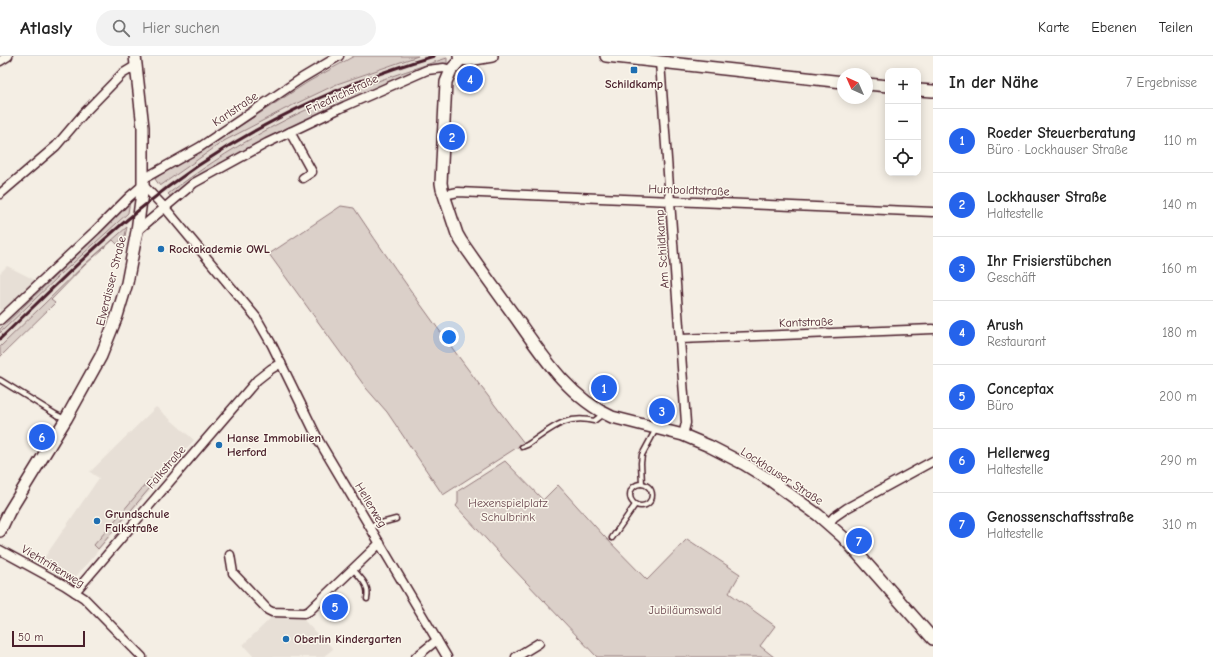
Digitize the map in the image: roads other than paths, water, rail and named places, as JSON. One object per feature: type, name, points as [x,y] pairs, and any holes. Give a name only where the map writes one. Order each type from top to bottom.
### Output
[{"type":"street","points":[[0,61],[8,56]]},
{"type":"street","name":"Karlstraße","points":[[0,320],[90,236],[143,182],[200,147],[302,78],[339,56]]},
{"type":"street","points":[[450,70],[460,57],[469,60],[492,56]]},
{"type":"street","points":[[606,56],[837,81]]},
{"type":"street","points":[[0,194],[56,146],[85,112],[136,60]]},
{"type":"street","name":"Elverdisser Straße","points":[[0,531],[9,512],[92,374],[110,336],[127,283],[137,231],[143,182],[142,127],[136,60]]},
{"type":"street","name":"Am Schildkamp","points":[[660,62],[686,423],[683,435]]},
{"type":"street","name":"Friedrichstraße","points":[[166,209],[194,183],[290,132],[427,70],[444,68],[450,70]]},
{"type":"street","name":"Lockhauser Straße","points":[[450,70],[446,82],[441,183],[444,195],[460,241],[547,362],[582,399],[604,414],[612,418],[683,435],[708,446],[757,472],[829,523],[933,639]]},
{"type":"street","points":[[873,85],[885,86]]},
{"type":"street","points":[[921,90],[933,91]]},
{"type":"street","points":[[290,132],[312,172],[303,178]]},
{"type":"street","name":"Hellerweg","points":[[143,182],[256,318],[266,333],[313,429],[447,657]]},
{"type":"street","name":"Humboldtstraße","points":[[444,195],[458,192],[933,212]]},
{"type":"street","points":[[137,231],[166,209]]},
{"type":"street","name":"Kantstraße","points":[[680,339],[933,329]]},
{"type":"street","name":"Falkstraße","points":[[74,592],[257,380],[270,369],[281,363]]},
{"type":"street","points":[[829,523],[834,517],[847,508],[933,461]]},
{"type":"street","points":[[230,555],[233,572],[268,610],[272,612],[304,613],[309,611],[380,543]]},
{"type":"street","name":"Viehtriftenweg","points":[[0,550],[84,598],[142,657]]},
{"type":"street","points":[[416,657],[437,640]]},
{"type":"street","points":[[516,657],[539,643]]},
{"type":"lane","points":[[0,380],[55,414],[66,419]]},
{"type":"lane","points":[[522,447],[561,422],[573,419],[587,419],[594,421],[604,414]]},
{"type":"lane","points":[[642,484],[642,456],[656,429]]},
{"type":"lane","points":[[642,484],[648,486],[652,496],[650,502],[646,506],[635,504],[631,500],[630,494],[632,489],[636,485],[642,484]]},
{"type":"lane","points":[[612,538],[635,504]]},
{"type":"lane","points":[[370,526],[396,519]]},
{"type":"lane","points":[[353,569],[367,586],[367,598]]},
{"type":"railway","points":[[0,339],[69,272],[122,224],[173,184],[207,160],[242,138],[316,100],[355,83],[434,56]]},
{"type":"place","name":"Schildkamp","points":[[634,70]]},
{"type":"place","name":"Arush","points":[[470,79]]},
{"type":"place","name":"Lockhauser Straße","points":[[452,137]]},
{"type":"place","name":"Rockakademie OWL","points":[[161,249]]},
{"type":"place","name":"Roeder Steuerberatung","points":[[604,388]]},
{"type":"place","name":"Ihr Frisierstübchen","points":[[662,411]]},
{"type":"place","name":"Hellerweg","points":[[42,437]]},
{"type":"place","name":"Hanse Immobilien Herford","points":[[219,445]]},
{"type":"place","name":"Grundschule Falkstraße","points":[[97,521]]},
{"type":"place","name":"Genossenschaftsstraße","points":[[859,541]]},
{"type":"place","name":"Conceptax","points":[[335,607]]},
{"type":"place","name":"Oberlin Kindergarten","points":[[286,639]]},
{"type":"park label","name":"Hexenspielplatz Schulbrink","points":[[508,510]]},
{"type":"park label","name":"Jubiläumswald","points":[[685,610]]}]
